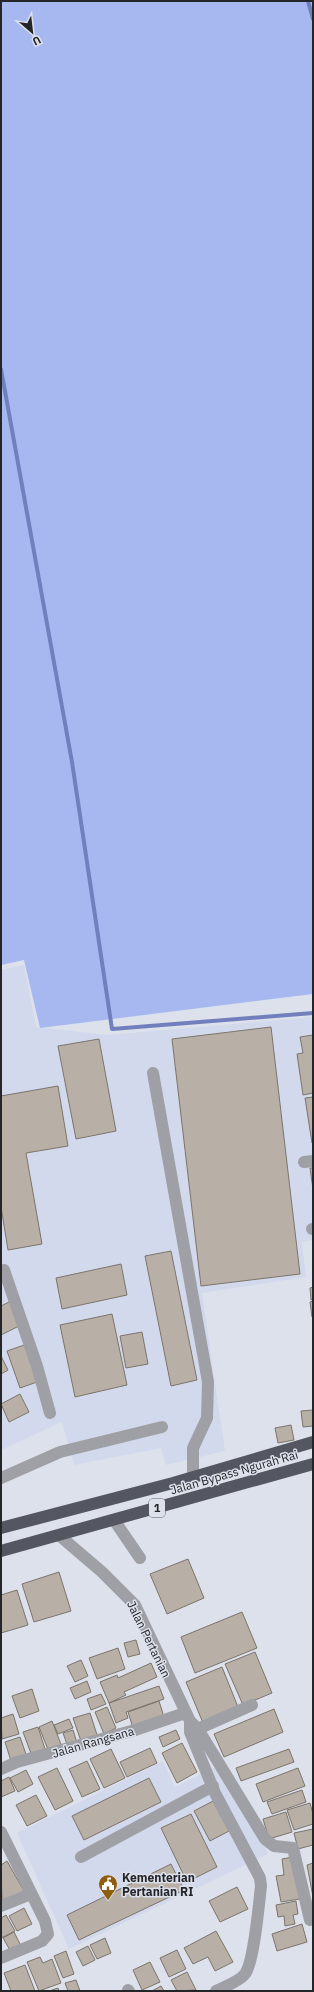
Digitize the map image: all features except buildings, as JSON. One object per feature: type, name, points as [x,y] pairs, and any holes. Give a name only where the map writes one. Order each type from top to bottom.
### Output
[{"type":"highway","name":"Jalan Bypass Ngurah Rai","points":[[1,1528],[193,1477],[313,1442]]},
{"type":"highway","name":"Jalan Bypass Ngurah Rai","points":[[1,1551],[60,1536],[313,1464]]},
{"type":"highway","points":[[29,1521],[35,1542]]},
{"type":"street","points":[[153,1074],[208,1382],[208,1418],[193,1448],[193,1477]]},
{"type":"street","points":[[4,1270],[37,1366],[50,1413]]},
{"type":"street","points":[[1,1478],[60,1452],[162,1426]]},
{"type":"street","points":[[114,1520],[140,1558]]},
{"type":"street","name":"Jalan Pertanian","points":[[60,1536],[102,1572],[135,1605],[191,1724],[204,1766],[213,1786],[259,1873],[262,1882],[254,1938],[246,1972],[236,1980],[216,1991]]},
{"type":"street","name":"Jalan Rangsana","points":[[1,1769],[18,1762],[135,1730],[191,1724],[252,1705]]},
{"type":"street","points":[[191,1724],[265,1839],[274,1846],[290,1847],[295,1852],[310,1920]]},
{"type":"street","points":[[81,1857],[213,1786]]},
{"type":"street","points":[[1,1832],[45,1921],[48,1934],[42,1941],[1,1958]]},
{"type":"street","points":[[1,1906],[31,1894]]},
{"type":"shaded area","points":[[1,1],[313,1],[313,994],[40,1028],[24,960],[1,965]]},
{"type":"shaded area","points":[[24,965],[36,1027],[108,1035],[313,1017],[313,1240],[302,1242],[306,1277],[202,1293],[225,1451],[166,1465],[161,1448],[74,1465],[62,1422],[1,1450],[1,970]]},
{"type":"shaded area","name":"Kementerian Pertanian RI","points":[[163,1761],[175,1787],[223,1763],[260,1833],[268,1854],[69,1949],[17,1833]]},
{"type":"waterway","points":[[308,1],[313,19]]},
{"type":"waterway","points":[[1,369],[72,762],[112,1029],[313,1013]]},
{"type":"place","name":"Kementerian Pertanian RI","points":[[108,1901]]}]
